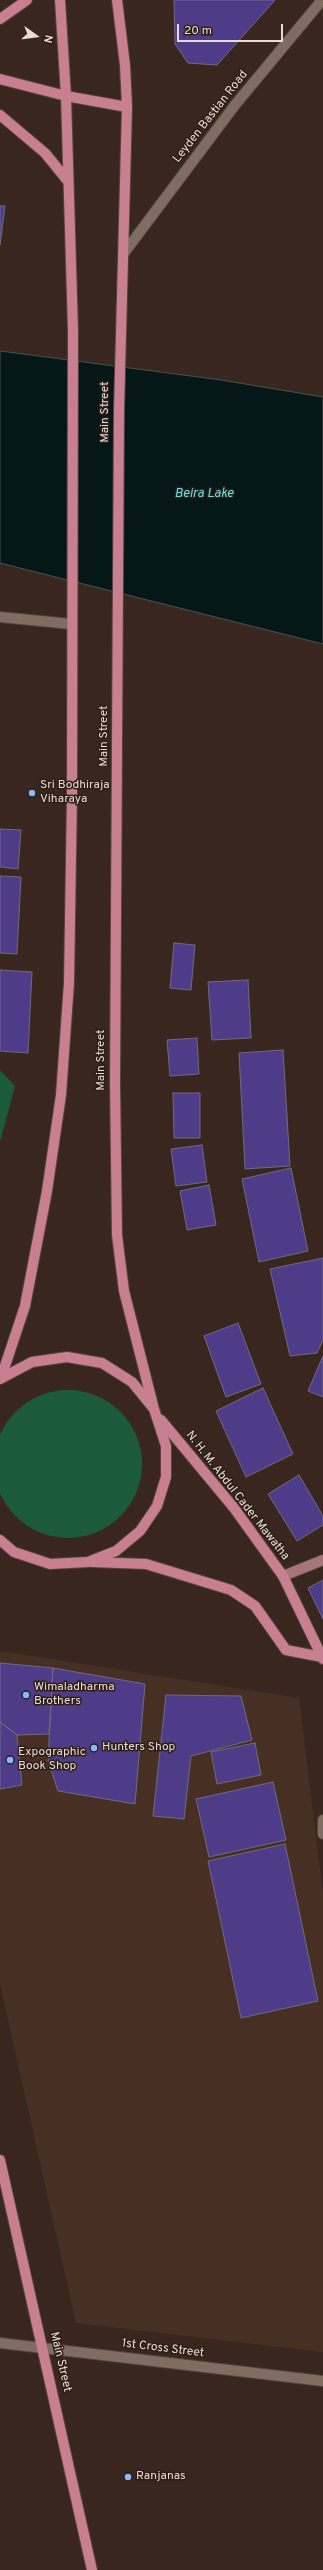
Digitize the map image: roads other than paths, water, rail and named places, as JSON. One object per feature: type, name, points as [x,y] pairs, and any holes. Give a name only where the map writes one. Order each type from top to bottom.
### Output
[{"type":"main road","points":[[0,19],[27,0]]},
{"type":"main road","points":[[0,1378],[25,1306],[47,1191],[61,1095],[69,983],[72,794],[73,331],[67,180],[66,96],[60,0]]},
{"type":"main road","name":"Main Street","points":[[88,1562],[116,1550],[140,1531],[157,1506],[166,1477],[166,1446],[124,1291],[117,1235],[115,956],[120,342],[124,253],[127,106],[125,65],[117,0]]},
{"type":"main road","points":[[0,79],[66,96],[127,106]]},
{"type":"main road","points":[[0,115],[45,153],[67,180]]},
{"type":"main road","name":"N. H. M. Abdul Cader Mawatha","points":[[0,1378],[32,1362],[67,1357],[102,1363],[132,1382],[234,1508],[283,1576],[323,1658]]},
{"type":"main road","name":"N. H. M. Abdul Cader Mawatha","points":[[0,1540],[14,1552],[50,1564],[88,1562],[146,1564],[231,1590],[255,1606],[286,1650],[323,1658]]},
{"type":"main road","points":[[283,1576],[323,1560]]},
{"type":"main road","name":"Main Street","points":[[0,2160],[44,2348],[92,2570]]},
{"type":"street","name":"Leyden Bastian Road","points":[[124,253],[235,104],[322,0]]},
{"type":"street","points":[[0,617],[72,624]]},
{"type":"street","points":[[323,1820],[323,1834]]},
{"type":"street","name":"1st Cross Street","points":[[0,2343],[323,2381]]},
{"type":"water","name":"Beira Lake","points":[[0,351],[221,380],[323,397],[323,644],[0,563]]},
{"type":"place","name":"Sri Bodhiraja Viharaya","points":[[32,793]]},
{"type":"place","name":"Wimaladharma Brothers","points":[[26,1695]]},
{"type":"place","name":"Hunters Shop","points":[[94,1748]]},
{"type":"place","name":"Expographic Book Shop","points":[[10,1760]]},
{"type":"place","name":"Ranjanas","points":[[128,2477]]}]
